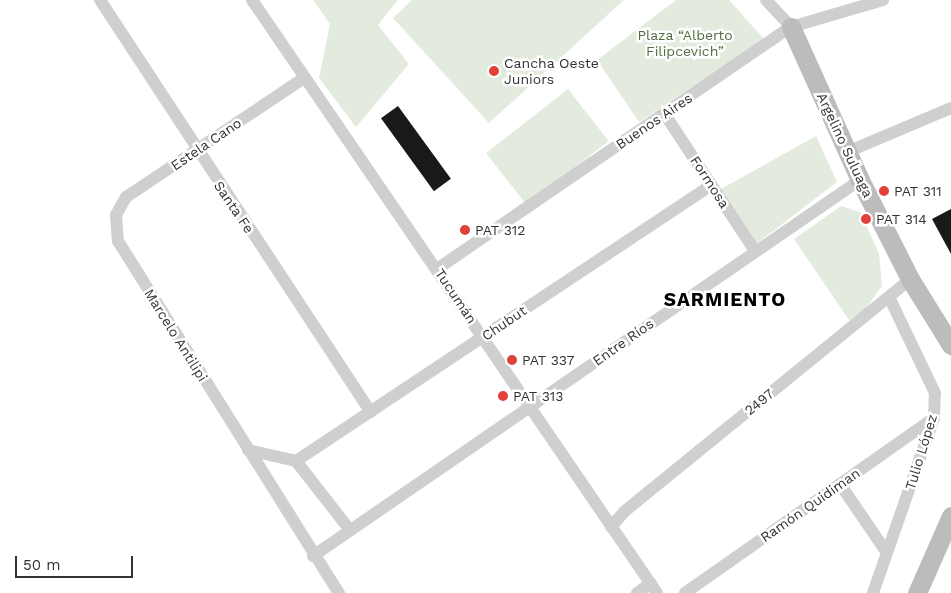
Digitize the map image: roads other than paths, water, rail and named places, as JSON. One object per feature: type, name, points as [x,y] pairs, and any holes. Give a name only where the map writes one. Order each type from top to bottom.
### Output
[{"type":"street","name":"Santa Fe","points":[[100,0],[196,150],[371,412]]},
{"type":"street","name":"Tucumán","points":[[252,0],[654,588]]},
{"type":"street","name":"Argelino Suluaga","points":[[766,0],[791,27],[860,180],[910,279],[951,345]]},
{"type":"street","name":"Buenos Aires","points":[[437,269],[791,27],[883,0]]},
{"type":"street","name":"Estela Cano","points":[[116,215],[126,197],[304,78]]},
{"type":"street","points":[[847,152],[951,108]]},
{"type":"street","name":"Formosa","points":[[664,113],[755,251]]},
{"type":"street","name":"Entre Ríos","points":[[313,556],[860,180]]},
{"type":"street","name":"Chubut","points":[[296,461],[711,184]]},
{"type":"street","name":"Marcelo Antilipi","points":[[116,215],[118,241],[313,556],[339,593]]},
{"type":"street","name":"2497","points":[[612,527],[624,511],[910,279]]},
{"type":"street","name":"Tulio López","points":[[873,593],[934,418],[935,393],[889,297]]},
{"type":"street","name":"Ramón Quidiman","points":[[685,593],[934,418]]},
{"type":"street","points":[[248,450],[296,461],[350,530]]},
{"type":"street","points":[[840,484],[887,553]]},
{"type":"street","points":[[917,593],[951,516]]},
{"type":"street","points":[[637,593],[654,588]]},
{"type":"place","name":"Cancha Oeste Juniors","points":[[494,71]]},
{"type":"place","name":"PAT 311","points":[[884,191]]},
{"type":"place","name":"PAT 314","points":[[866,219]]},
{"type":"place","name":"PAT 312","points":[[465,230]]},
{"type":"place","name":"PAT 337","points":[[512,360]]},
{"type":"place","name":"PAT 313","points":[[503,396]]},
{"type":"district","name":"SARMIENTO","points":[[725,300]]},
{"type":"park label","name":"Plaza “Alberto Filipcevich”","points":[[685,43]]}]
